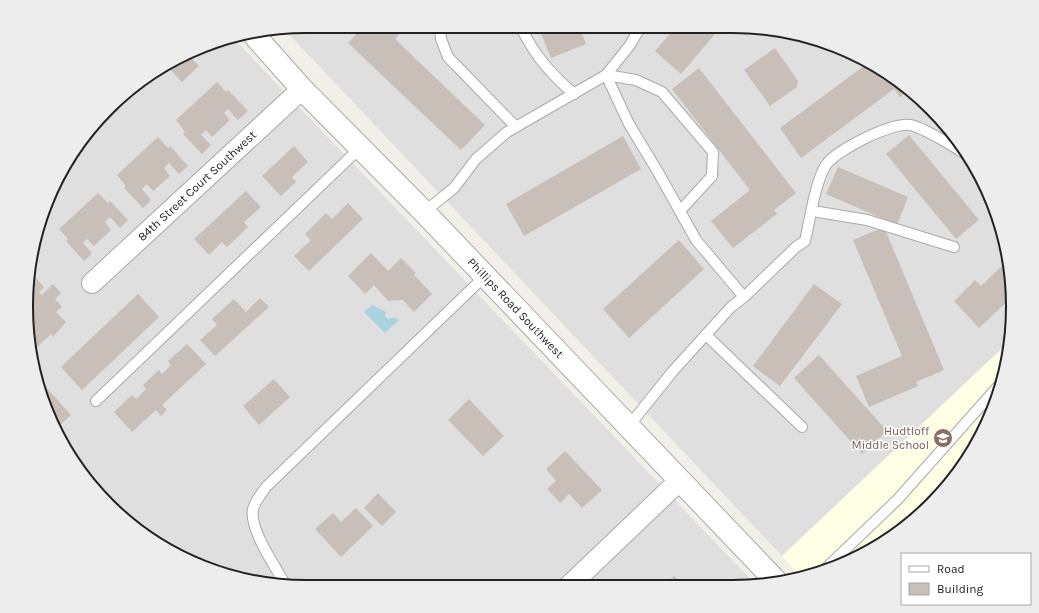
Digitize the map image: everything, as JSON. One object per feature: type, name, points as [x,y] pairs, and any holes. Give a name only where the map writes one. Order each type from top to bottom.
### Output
[{"type":"street","name":"Phillips Road Southwest","points":[[256,37],[302,89],[424,212],[772,577]]},
{"type":"street","name":"84th Street Court Southwest","points":[[92,283],[302,89]]},
{"type":"street","points":[[574,580],[679,481]]},
{"type":"lane","points":[[441,33],[441,39],[448,57],[516,127]]},
{"type":"lane","points":[[524,33],[531,47],[547,70],[574,94]]},
{"type":"lane","points":[[424,212],[454,188],[476,159],[507,132],[606,75],[630,45],[637,33]]},
{"type":"lane","points":[[606,75],[629,124],[696,240],[744,297]]},
{"type":"lane","points":[[606,75],[636,80],[662,92],[713,152],[712,176],[680,211]]},
{"type":"lane","points":[[628,427],[673,371],[731,308],[796,247],[805,241],[819,181],[827,164],[847,148],[881,131],[910,125],[956,150]]},
{"type":"lane","points":[[96,401],[361,147]]},
{"type":"lane","points":[[813,211],[867,220],[954,247]]},
{"type":"lane","points":[[282,579],[257,534],[253,508],[258,498],[271,482],[485,276]]},
{"type":"lane","points":[[706,335],[802,427]]},
{"type":"lane","points":[[835,560],[898,499],[991,394]]},
{"type":"shaded area","points":[[732,33],[768,35],[803,42],[853,61],[884,79],[926,113],[949,140],[969,170],[985,202],[997,236],[1004,271],[1006,306],[1003,348],[782,556],[289,34]]},
{"type":"shaded area","points":[[237,42],[750,579],[306,580],[271,578],[236,571],[186,552],[155,534],[113,500],[90,473],[70,443],[54,411],[42,377],[35,342],[33,306],[35,271],[42,236],[54,202],[70,170],[90,140],[113,113],[140,90],[170,70],[202,54]]},
{"type":"shaded area","name":"Hudtloff Middle School","points":[[1003,348],[997,377],[978,427],[960,458],[926,500],[884,534],[853,552],[837,559],[797,572],[782,556]]},
{"type":"water","points":[[372,305],[386,312],[385,316],[388,319],[394,317],[399,320],[385,333],[364,312]]},
{"type":"building","points":[[357,33],[401,33],[395,39],[485,125],[461,150],[348,43]]},
{"type":"building","points":[[541,33],[582,33],[586,44],[551,58]]},
{"type":"building","points":[[671,33],[716,33],[681,74],[655,51]]},
{"type":"building","points":[[775,48],[798,81],[797,87],[770,106],[744,70]]},
{"type":"building","points":[[192,59],[199,66],[182,82],[171,70]]},
{"type":"building","points":[[863,67],[884,79],[904,94],[900,97],[894,89],[801,158],[780,128]]},
{"type":"building","points":[[699,68],[796,193],[774,210],[777,214],[733,248],[711,221],[750,190],[672,89]]},
{"type":"building","points":[[217,82],[226,92],[228,90],[248,111],[238,120],[228,109],[224,113],[230,120],[212,137],[206,130],[201,135],[211,145],[202,154],[183,134],[185,132],[176,120]]},
{"type":"building","points":[[909,135],[979,220],[956,239],[886,154]]},
{"type":"building","points":[[623,136],[641,169],[524,236],[506,204]]},
{"type":"building","points":[[158,137],[168,148],[170,146],[188,166],[179,174],[169,163],[164,168],[170,176],[153,191],[147,184],[142,189],[151,200],[143,208],[124,188],[126,186],[117,175]]},
{"type":"building","points":[[294,146],[308,162],[292,177],[296,182],[281,196],[262,176]]},
{"type":"building","points":[[838,167],[908,197],[897,225],[826,194]]},
{"type":"building","points":[[246,191],[261,207],[244,222],[248,227],[227,247],[222,242],[209,255],[194,239]]},
{"type":"building","points":[[98,193],[108,203],[110,201],[128,220],[120,228],[110,217],[105,222],[111,230],[94,246],[87,239],[83,243],[92,253],[84,261],[66,241],[68,239],[59,229]]},
{"type":"building","points":[[348,203],[363,219],[309,271],[294,256],[311,240],[305,234],[326,213],[332,219]]},
{"type":"building","points":[[884,227],[944,370],[916,382],[918,386],[869,407],[856,376],[902,356],[853,240]]},
{"type":"building","points":[[679,240],[704,269],[629,338],[603,309]]},
{"type":"building","points":[[371,253],[388,271],[401,258],[416,273],[414,275],[432,294],[414,312],[403,300],[388,301],[374,285],[365,294],[348,276]]},
{"type":"building","points":[[1003,265],[1006,303],[979,328],[954,301],[975,280],[981,286]]},
{"type":"building","points":[[36,278],[44,287],[39,292],[42,295],[53,284],[61,293],[55,299],[62,307],[56,312],[66,322],[53,337],[51,334],[36,348],[33,306],[35,279]]},
{"type":"building","points":[[814,284],[842,304],[780,386],[753,366]]},
{"type":"building","points":[[138,294],[159,317],[82,390],[61,367]]},
{"type":"building","points":[[260,298],[269,307],[215,356],[200,340],[217,325],[212,319],[234,299],[246,312]]},
{"type":"building","points":[[187,344],[206,364],[162,405],[167,410],[161,416],[156,410],[132,432],[114,412],[132,395],[136,399],[146,389],[143,385],[159,370],[162,374],[171,365],[168,361]]},
{"type":"building","points":[[819,355],[887,431],[862,454],[794,378]]},
{"type":"building","points":[[274,379],[290,397],[259,425],[243,406]]},
{"type":"building","points":[[45,387],[71,415],[60,425]]},
{"type":"building","points":[[469,399],[504,436],[483,456],[448,420]]},
{"type":"building","points":[[565,451],[602,490],[582,508],[569,494],[560,503],[547,489],[556,481],[546,469]]},
{"type":"building","points":[[378,493],[396,512],[382,526],[364,508]]},
{"type":"building","points":[[356,508],[373,526],[341,557],[315,529],[333,513],[341,522]]},
{"type":"building","points":[[674,576],[678,580],[670,580]]},
{"type":"place","name":"Hudtloff Middle School","points":[[943,438]]}]
